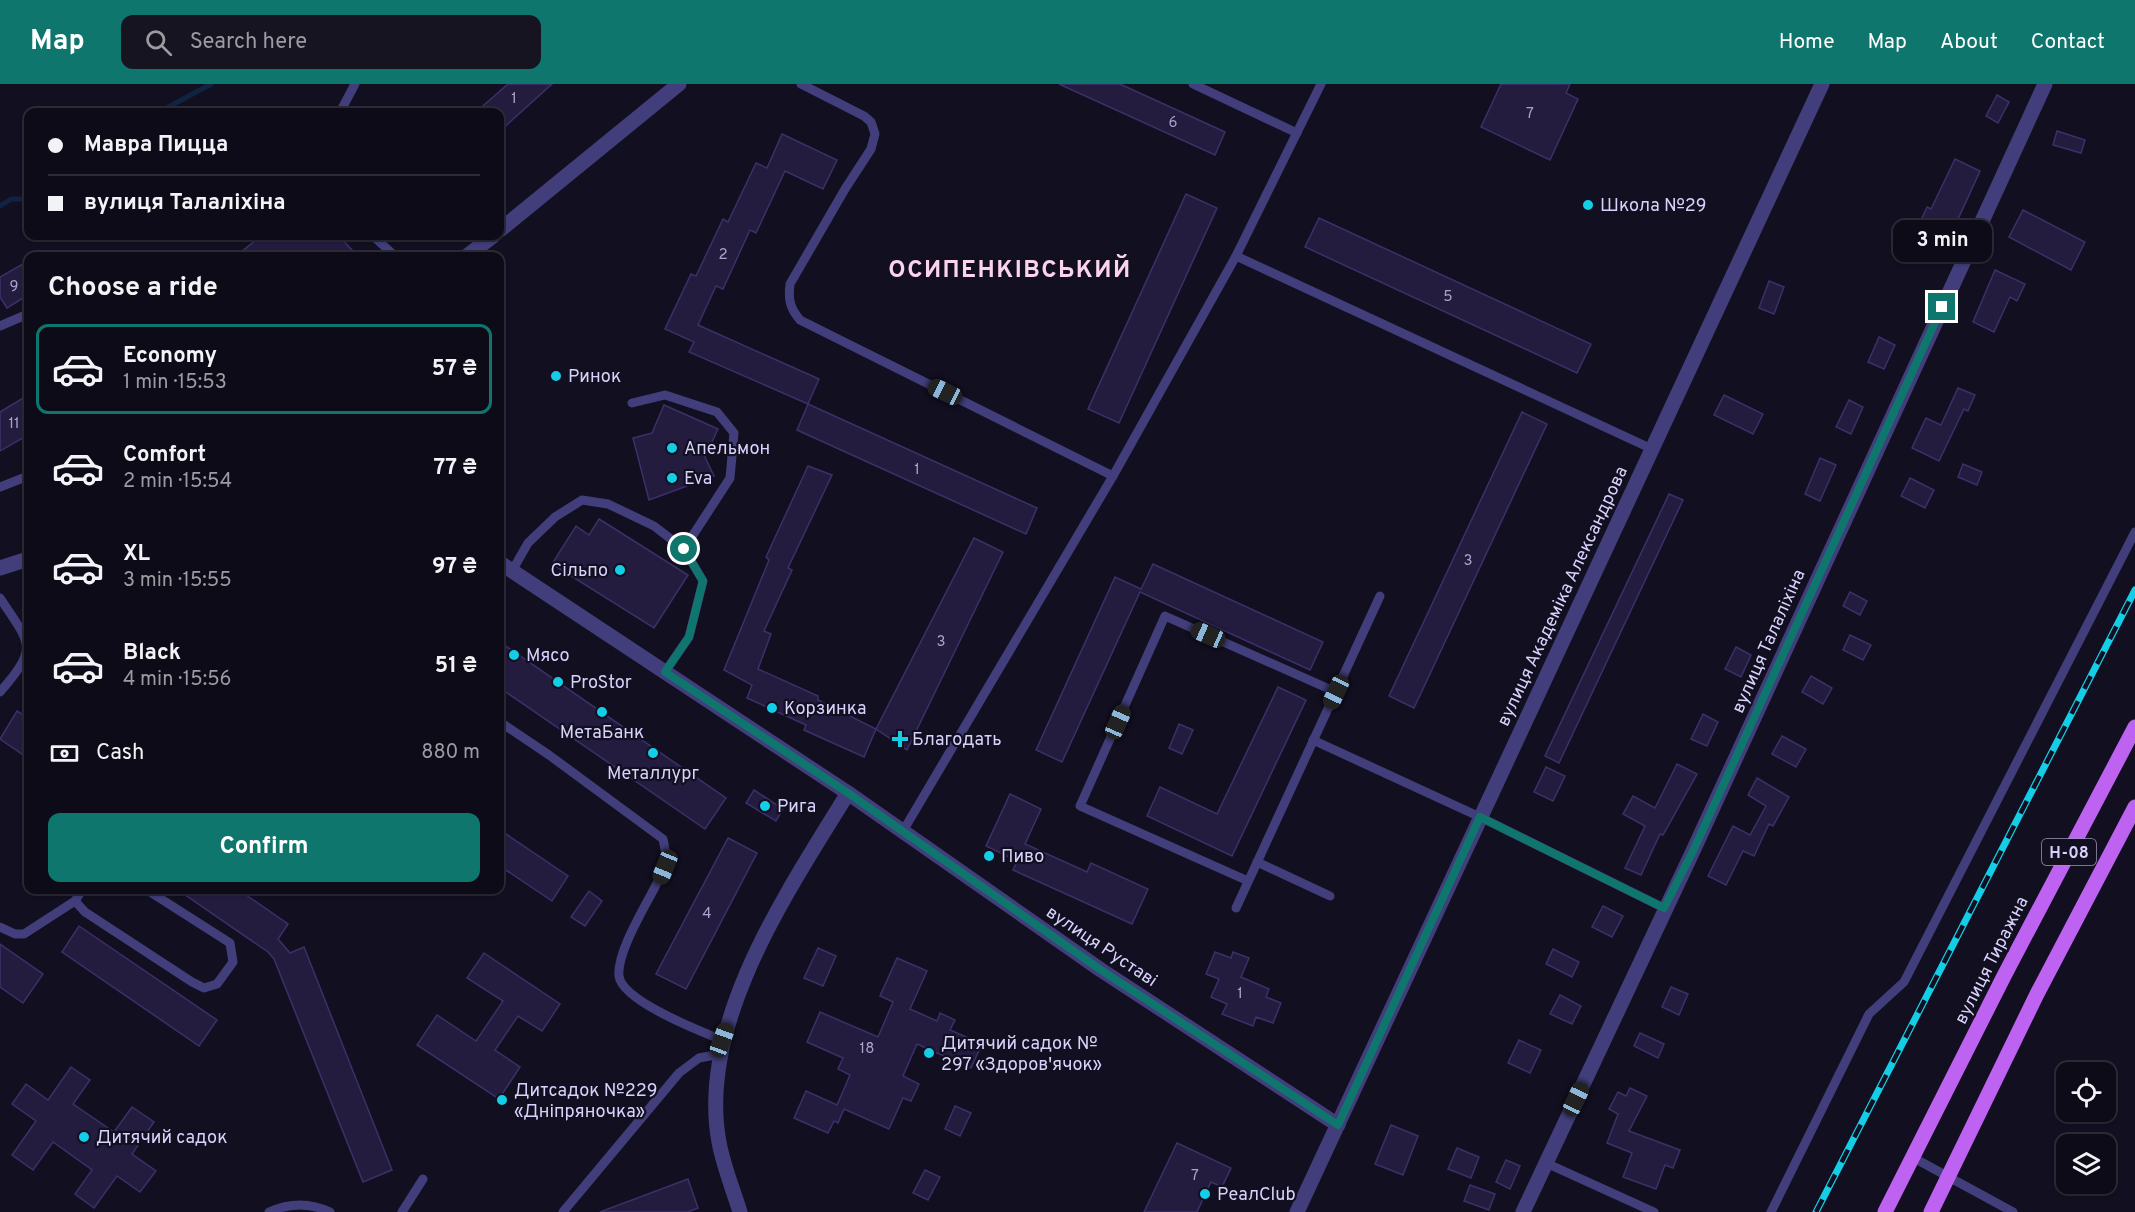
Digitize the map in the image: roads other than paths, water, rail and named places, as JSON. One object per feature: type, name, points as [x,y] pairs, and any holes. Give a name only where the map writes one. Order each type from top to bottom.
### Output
[{"type":"main road","name":"вулиця Тиражна","points":[[1886,1212],[1912,1157],[2135,728]]},
{"type":"main road","name":"Н-08","points":[[1931,1212],[2037,994],[2135,807]]},
{"type":"street","points":[[504,227],[679,84]]},
{"type":"street","name":"вулиця Академіка Александрова","points":[[1297,1212],[1822,84]]},
{"type":"street","name":"вулиця Талаліхіна","points":[[1523,1212],[1664,908],[1693,851],[2045,84]]},
{"type":"street","points":[[472,252],[488,240]]},
{"type":"street","points":[[0,568],[24,560]]},
{"type":"street","name":"вулиця Руставі","points":[[506,567],[848,793],[1101,970],[1338,1125]]},
{"type":"street","points":[[740,1212],[719,1144],[716,1104],[721,1047],[745,978],[801,869],[848,793]]},
{"type":"lane","points":[[342,108],[355,84]]},
{"type":"lane","points":[[801,84],[864,116],[871,122],[875,134],[871,150],[845,189],[790,284],[791,309],[800,320],[1113,476]]},
{"type":"lane","points":[[1192,84],[1297,133]]},
{"type":"lane","points":[[903,831],[1113,476],[1236,256],[1321,84]]},
{"type":"lane","points":[[377,240],[391,252]]},
{"type":"lane","points":[[1236,256],[1652,449]]},
{"type":"lane","points":[[0,326],[24,316]]},
{"type":"lane","points":[[632,403],[665,395],[717,412],[734,434],[730,478],[684,549]]},
{"type":"lane","points":[[0,487],[24,478]]},
{"type":"lane","points":[[506,567],[555,517],[582,500],[608,504],[654,526],[684,549],[703,581],[689,637],[665,672]]},
{"type":"lane","points":[[1771,1212],[1869,1014],[1904,982],[2135,532]]},
{"type":"lane","points":[[1236,908],[1380,596]]},
{"type":"lane","points":[[0,598],[24,636]]},
{"type":"lane","points":[[1248,881],[1080,806],[1165,616],[1336,692]]},
{"type":"lane","points":[[0,692],[24,657]]},
{"type":"lane","points":[[504,725],[663,839],[666,854],[665,867],[631,935],[620,966],[619,977],[622,984],[640,1001],[721,1047]]},
{"type":"lane","points":[[1314,740],[1480,817],[1664,908]]},
{"type":"lane","points":[[1257,862],[1330,896]]},
{"type":"lane","points":[[0,927],[15,934],[24,934],[75,901],[79,894]]},
{"type":"lane","points":[[75,901],[85,912],[192,982],[204,988],[217,984],[233,962],[230,943],[153,894]]},
{"type":"lane","points":[[563,1212],[679,1073],[699,1058],[721,1047]]},
{"type":"lane","points":[[1912,1157],[2013,1212]]},
{"type":"lane","points":[[1546,1163],[1654,1212]]},
{"type":"lane","points":[[402,1212],[423,1179]]},
{"type":"lane","points":[[269,1212],[288,1204],[318,1207],[330,1212]]},
{"type":"waterway","points":[[166,108],[211,84]]},
{"type":"waterway","points":[[0,206],[11,199],[24,199]]},
{"type":"railway","points":[[1816,1212],[2135,590]]},
{"type":"place","name":"Школа №29","points":[[1588,205]]},
{"type":"place","name":"Ринок","points":[[556,376]]},
{"type":"place","name":"Апельмон","points":[[672,448]]},
{"type":"place","name":"Eva","points":[[672,478]]},
{"type":"place","name":"Сільпо","points":[[620,570]]},
{"type":"place","name":"Мясо","points":[[514,655]]},
{"type":"place","name":"ProStor","points":[[558,682]]},
{"type":"place","name":"Корзинка","points":[[772,708]]},
{"type":"place","name":"МетаБанк","points":[[602,712]]},
{"type":"place","name":"Благодать","points":[[900,739]]},
{"type":"place","name":"Металлург","points":[[653,753]]},
{"type":"place","name":"Рига","points":[[765,806]]},
{"type":"place","name":"Пиво","points":[[989,856]]},
{"type":"place","name":"Дитячий садок № 297 «Здоров'ячок»","points":[[929,1053]]},
{"type":"place","name":"Дитсадок №229 «Дніпряночка»","points":[[502,1100]]},
{"type":"place","name":"Дитячий садок","points":[[84,1137]]},
{"type":"place","name":"РеалClub","points":[[1205,1194]]},
{"type":"district","name":"ОСИПЕНКІВСЬКИЙ","points":[[1010,269]]}]
